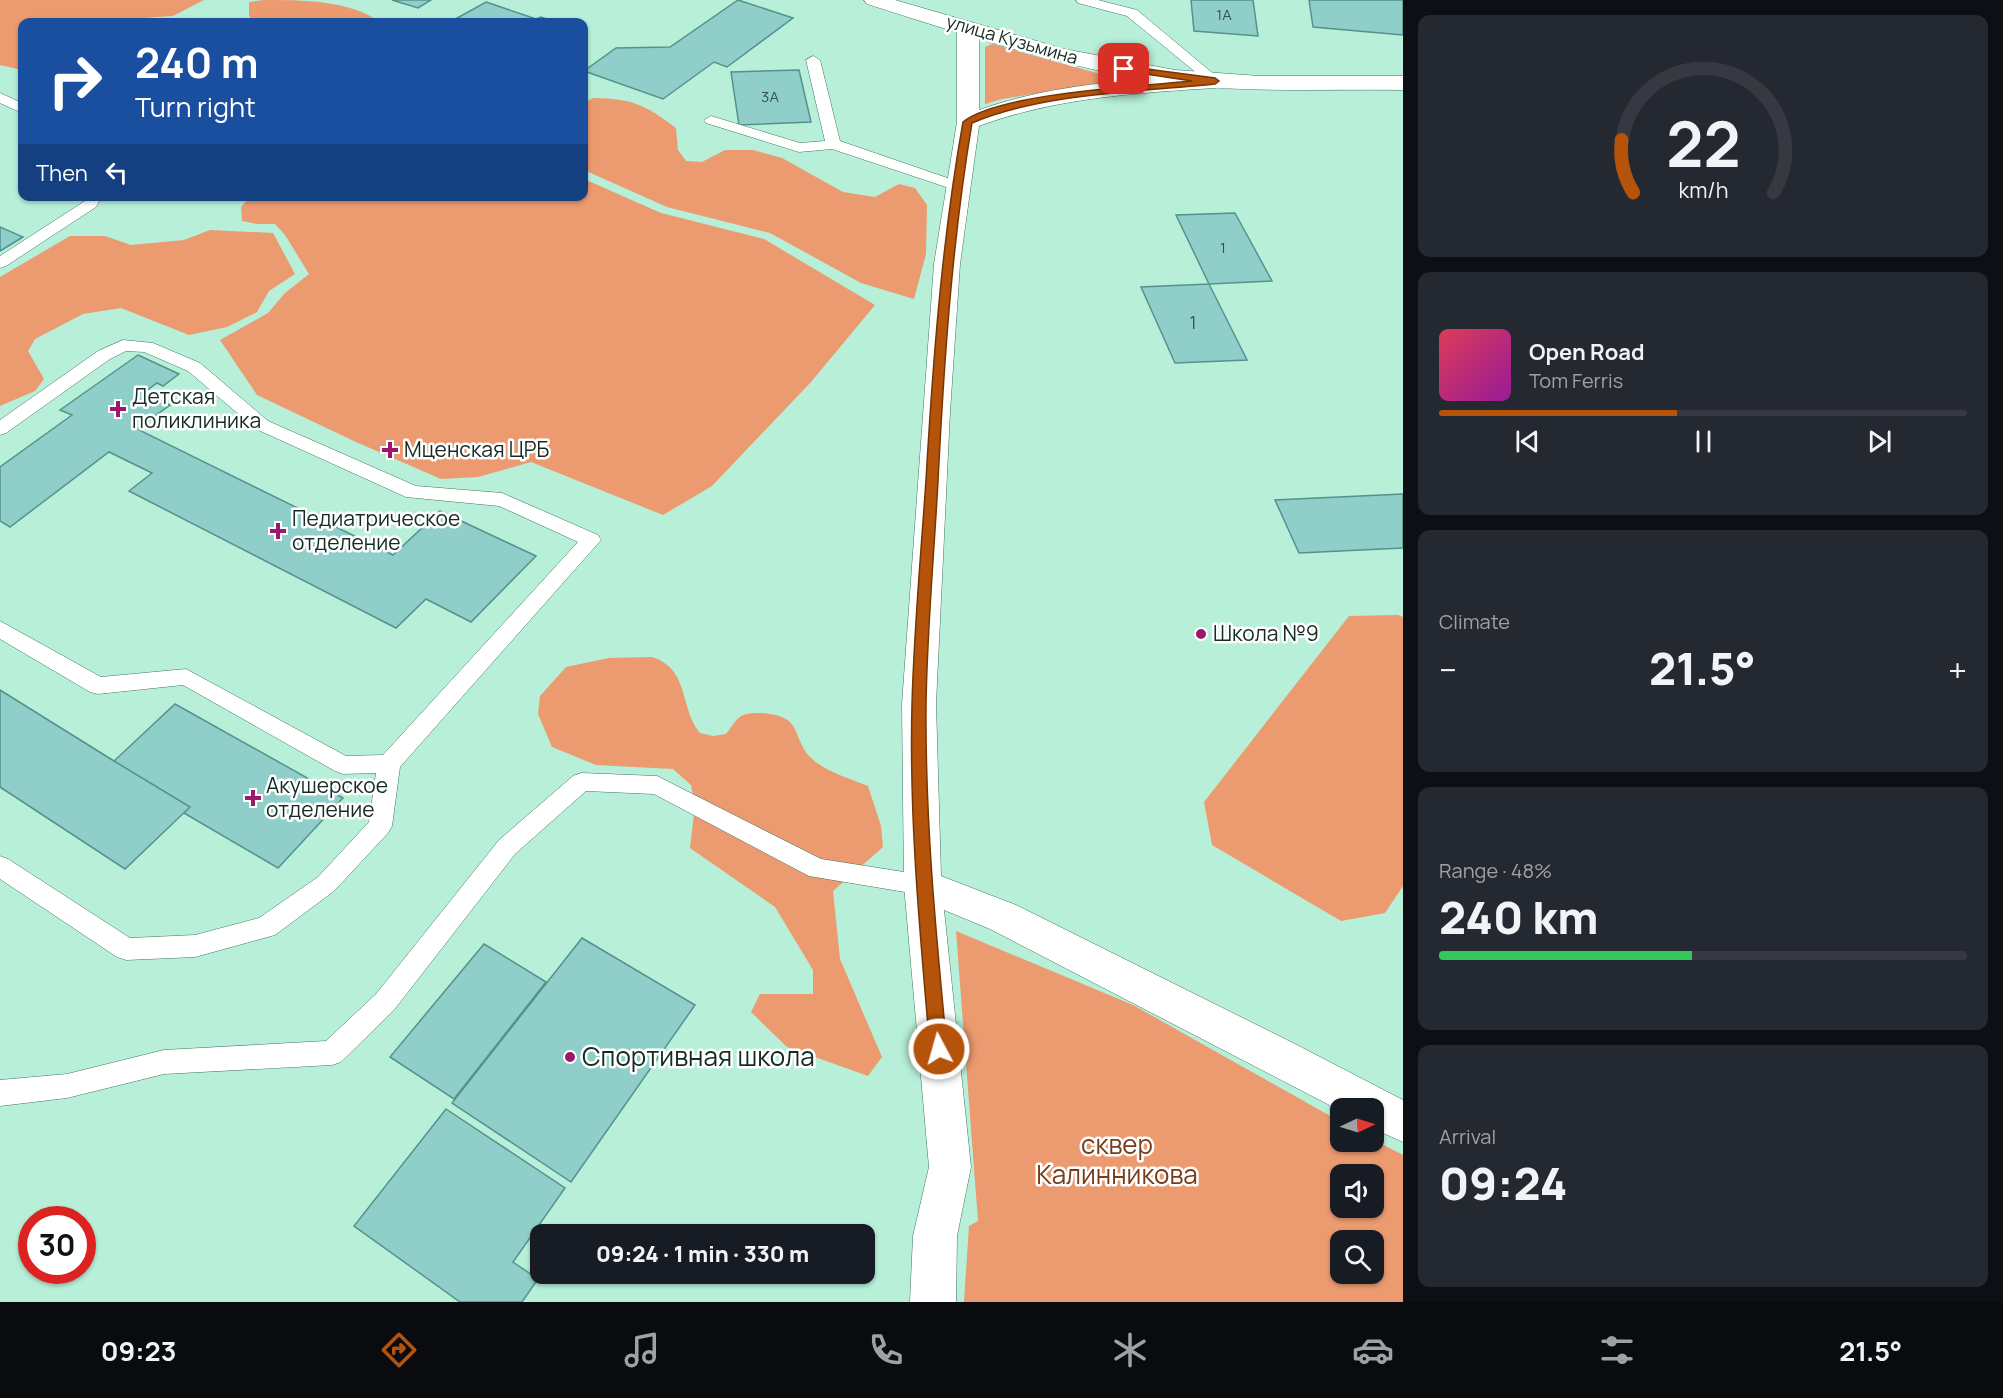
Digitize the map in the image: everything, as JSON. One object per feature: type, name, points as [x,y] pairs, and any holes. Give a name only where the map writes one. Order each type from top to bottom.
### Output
[{"type":"street","name":"улица Кузьмина","points":[[874,0],[968,29],[1112,67],[1215,81],[1403,83]]},
{"type":"street","points":[[933,1302],[935,1236],[950,1167],[923,885],[919,704],[947,264],[968,122],[968,29]]},
{"type":"street","points":[[968,122],[995,110],[1040,100],[1215,81]]},
{"type":"street","points":[[923,885],[1003,916],[1283,1058],[1403,1122]]},
{"type":"lane","points":[[1088,1],[1132,13],[1215,81]]},
{"type":"lane","points":[[813,60],[832,144]]},
{"type":"lane","points":[[0,98],[18,107]]},
{"type":"lane","points":[[711,120],[800,148],[832,144],[957,186]]},
{"type":"lane","points":[[0,263],[92,201]]},
{"type":"lane","points":[[0,429],[104,355],[123,345],[147,347],[194,367],[262,425],[412,492],[502,500],[591,540],[389,764],[380,826],[326,884],[266,927],[195,946],[126,949],[0,866]]},
{"type":"lane","points":[[0,629],[98,686],[186,677],[343,765],[389,764]]},
{"type":"lane","points":[[0,1093],[67,1086],[164,1062],[332,1053],[385,1002],[507,848],[581,782],[657,785],[817,869],[923,885]]},
{"type":"green space","points":[[0,0],[204,0],[173,16],[18,18],[18,69],[0,65]]},
{"type":"green space","points":[[310,1],[340,5],[373,18],[251,18],[249,2]]},
{"type":"green space","points":[[992,44],[1122,80],[1002,99],[985,104],[985,47]]},
{"type":"green space","points":[[593,98],[618,100],[646,108],[676,128],[678,150],[686,161],[702,162],[725,150],[753,150],[782,158],[843,192],[875,197],[899,184],[915,188],[927,205],[926,254],[914,299],[861,283],[770,233],[667,207],[588,172],[588,101]]},
{"type":"green space","points":[[588,181],[661,213],[764,239],[875,305],[811,382],[712,486],[663,515],[531,462],[478,477],[441,479],[257,395],[220,340],[268,313],[285,293],[309,274],[285,235],[275,224],[242,221],[241,207],[246,201],[588,201]]},
{"type":"green space","points":[[210,230],[273,233],[295,274],[269,291],[257,312],[227,327],[189,335],[121,308],[83,314],[35,339],[28,351],[44,379],[35,391],[0,406],[0,277],[70,236],[105,236],[131,245],[184,240]]},
{"type":"green space","points":[[1398,615],[1403,617],[1403,886],[1385,913],[1341,921],[1212,845],[1204,802],[1349,616]]},
{"type":"green space","points":[[652,657],[673,670],[693,723],[700,733],[713,736],[726,734],[741,716],[746,714],[780,716],[793,725],[804,749],[816,762],[868,786],[881,826],[883,847],[833,891],[840,959],[882,1057],[868,1076],[787,1047],[751,1012],[760,994],[813,994],[813,970],[775,907],[690,848],[695,805],[691,785],[673,769],[596,765],[552,747],[538,714],[540,696],[566,667],[609,658]]},
{"type":"green space","name":"сквер Калинникова","points":[[956,931],[1133,1005],[1330,1116],[1330,1152],[1384,1152],[1384,1145],[1403,1155],[1403,1302],[964,1302],[969,1226],[978,1221]]},
{"type":"building","points":[[392,0],[431,0],[418,8]]},
{"type":"building","points":[[738,0],[793,18],[727,67],[714,62],[663,99],[588,72],[588,68],[616,48],[670,47]]},
{"type":"building","points":[[1191,0],[1253,0],[1258,36],[1194,31]]},
{"type":"building","points":[[1309,0],[1403,0],[1403,35],[1313,27]]},
{"type":"building","points":[[486,2],[533,18],[457,18]]},
{"type":"building","points":[[799,70],[811,122],[739,125],[731,72]]},
{"type":"building","points":[[1235,213],[1272,281],[1209,284],[1176,215]]},
{"type":"building","points":[[0,227],[23,237],[0,251]]},
{"type":"building","points":[[1209,284],[1247,360],[1175,363],[1141,287]]},
{"type":"building","points":[[138,355],[179,374],[163,386],[157,383],[145,392],[170,405],[137,429],[393,555],[440,511],[536,556],[471,622],[426,599],[396,628],[129,491],[152,473],[109,452],[10,527],[0,521],[0,467],[72,415],[60,410]]},
{"type":"building","points":[[1403,494],[1403,548],[1299,553],[1275,500]]},
{"type":"building","points":[[0,690],[190,807],[125,869],[0,787]]},
{"type":"building","points":[[175,704],[343,798],[278,868],[184,813],[190,807],[114,761]]},
{"type":"building","points":[[582,938],[695,1005],[571,1182],[452,1103]]},
{"type":"building","points":[[484,944],[546,982],[454,1099],[390,1057]]},
{"type":"building","points":[[446,1109],[565,1188],[540,1224],[530,1224],[530,1238],[513,1262],[530,1274],[530,1284],[535,1284],[522,1302],[460,1302],[354,1226]]},
{"type":"place","name":"Детская поликлиника","points":[[118,409]]},
{"type":"place","name":"Мценская ЦРБ","points":[[390,450]]},
{"type":"place","name":"Педиатрическое отделение","points":[[278,531]]},
{"type":"place","name":"Школа №9","points":[[1201,634]]},
{"type":"place","name":"Акушерское отделение","points":[[253,798]]},
{"type":"place","name":"Спортивная школа","points":[[570,1057]]},
{"type":"route","points":[[939,1049],[923,885],[919,704],[947,264],[951,223],[968,122],[995,110],[1040,100],[1215,81],[1124,69]]}]
